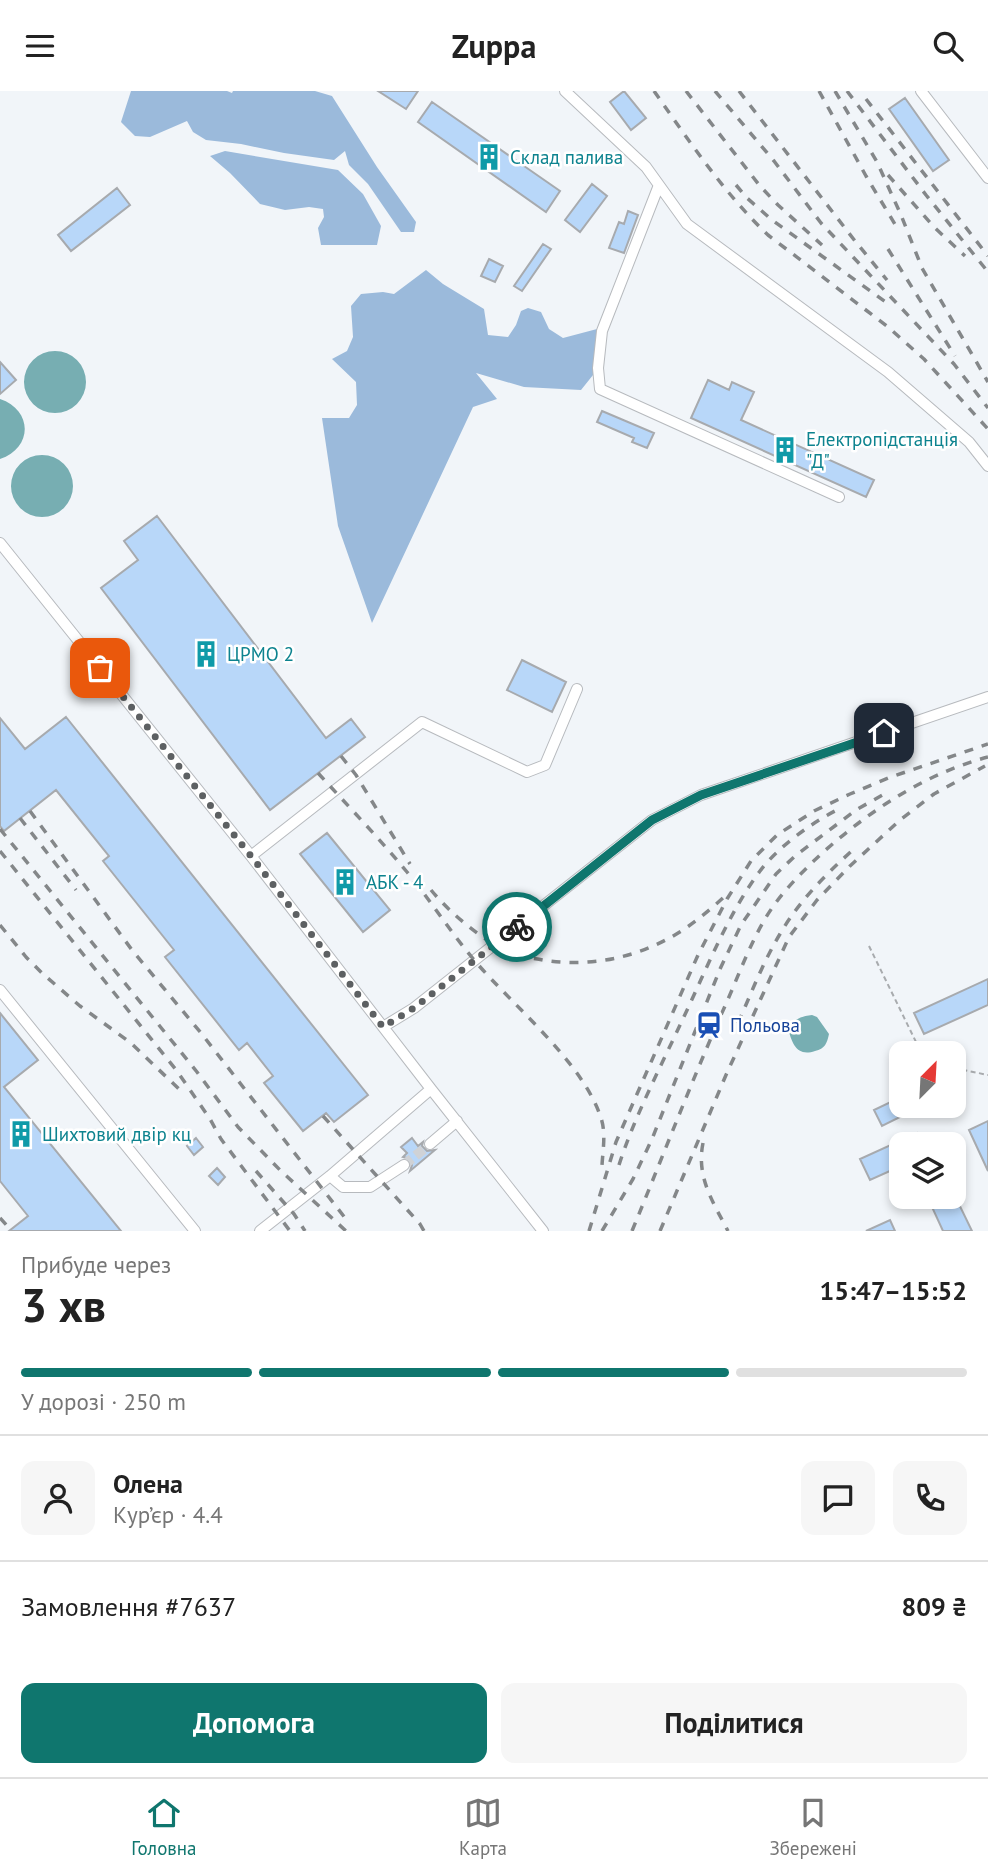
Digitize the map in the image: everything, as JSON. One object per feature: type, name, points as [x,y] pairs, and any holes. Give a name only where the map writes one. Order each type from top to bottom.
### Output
[{"type":"street","points":[[565,91],[646,167],[687,224],[888,372],[969,442],[988,465]]},
{"type":"street","points":[[920,91],[988,178]]},
{"type":"street","points":[[659,185],[602,331],[598,368],[600,389],[839,497]]},
{"type":"street","points":[[0,543],[251,856],[543,1231]]},
{"type":"street","points":[[251,856],[422,722],[527,772],[545,765],[578,689]]},
{"type":"street","points":[[383,1027],[414,1008],[652,820],[701,795],[988,697]]},
{"type":"street","points":[[0,990],[195,1231]]},
{"type":"street","points":[[260,1231],[330,1176],[430,1089]]},
{"type":"street","points":[[430,1144],[457,1121]]},
{"type":"street","points":[[330,1176],[343,1188],[370,1188],[404,1165]]},
{"type":"path","points":[[869,946],[916,1041]]},
{"type":"path","points":[[966,1070],[988,1075]]},
{"type":"shaded area","points":[[131,91],[315,91],[332,96],[416,222],[414,232],[401,232],[368,184],[349,165],[345,151],[334,160],[206,140],[193,132],[187,121],[150,137],[135,136],[121,122]]},
{"type":"shaded area","points":[[225,151],[338,170],[363,194],[381,226],[377,245],[321,245],[318,228],[324,217],[323,209],[309,207],[285,210],[260,204],[210,156]]},
{"type":"shaded area","points":[[426,270],[443,284],[484,309],[488,335],[508,337],[521,311],[528,308],[541,312],[549,329],[563,338],[597,329],[593,375],[581,390],[524,387],[476,373],[497,399],[473,407],[372,623],[338,526],[322,418],[349,418],[357,405],[356,382],[332,359],[347,351],[353,337],[351,306],[361,294],[394,294]]},
{"type":"shaded area","points":[[55,351],[67,353],[77,360],[84,370],[84,394],[77,404],[67,411],[55,413],[43,411],[33,404],[26,394],[24,382],[26,370],[33,360],[43,353]]},
{"type":"shaded area","points":[[0,399],[19,411],[25,429],[19,447],[0,459]]},
{"type":"shaded area","points":[[42,455],[54,457],[64,464],[71,474],[71,498],[64,508],[54,515],[42,517],[30,515],[20,508],[13,498],[11,486],[13,474],[20,464],[30,457]]},
{"type":"shaded area","points":[[812,1015],[817,1017],[829,1034],[826,1043],[821,1049],[800,1051],[796,1048],[788,1028],[798,1019]]},
{"type":"building","points":[[378,91],[418,91],[406,109]]},
{"type":"building","points":[[624,91],[646,118],[631,130],[610,102]]},
{"type":"building","points":[[905,98],[949,160],[933,171],[889,109]]},
{"type":"building","name":"Склад палива","points":[[432,102],[560,191],[546,212],[418,122]]},
{"type":"building","points":[[592,184],[607,196],[580,232],[565,220]]},
{"type":"building","points":[[117,188],[130,205],[71,251],[58,235]]},
{"type":"building","points":[[628,211],[638,215],[624,253],[609,248],[619,222],[624,224]]},
{"type":"building","points":[[543,244],[551,249],[522,291],[514,286]]},
{"type":"building","points":[[489,259],[503,266],[495,282],[481,276]]},
{"type":"building","points":[[0,362],[16,380],[0,394]]},
{"type":"building","name":"Електропідстанція \"Д\"","points":[[708,380],[729,390],[732,382],[754,392],[741,420],[874,480],[866,497],[691,418]]},
{"type":"building","points":[[602,411],[654,433],[647,448],[632,442],[634,438],[597,422]]},
{"type":"building","name":"ЦРМО 2","points":[[157,516],[326,738],[351,719],[365,737],[270,810],[101,588],[138,560],[124,541]]},
{"type":"building","points":[[522,660],[566,682],[552,712],[507,690]]},
{"type":"building","points":[[66,717],[368,1095],[334,1122],[326,1113],[303,1131],[264,1083],[273,1076],[247,1043],[239,1050],[165,957],[174,950],[103,861],[109,856],[56,790],[4,831],[0,826],[0,718],[25,749]]},
{"type":"building","name":"АБК - 4","points":[[327,833],[390,910],[363,932],[300,854]]},
{"type":"building","points":[[988,979],[988,1005],[924,1034],[914,1013]]},
{"type":"building","name":"Шихтовий двір кц","points":[[0,1013],[38,1060],[4,1087],[121,1231],[9,1231],[28,1216],[0,1181]]},
{"type":"building","points":[[889,1103],[889,1118],[898,1118],[882,1126],[874,1110]]},
{"type":"building","points":[[988,1121],[988,1171],[969,1130]]},
{"type":"building","points":[[196,1138],[203,1147],[194,1155],[187,1146]]},
{"type":"building","points":[[412,1138],[418,1146],[423,1142],[422,1146],[427,1151],[435,1150],[410,1171],[411,1161],[403,1157],[407,1153],[401,1147]]},
{"type":"building","points":[[889,1146],[889,1171],[870,1180],[860,1159]]},
{"type":"building","points":[[217,1168],[225,1177],[218,1185],[209,1176]]},
{"type":"building","points":[[933,1209],[961,1209],[972,1231],[943,1231]]},
{"type":"building","points":[[890,1220],[895,1231],[866,1231]]},
{"type":"tunnel","points":[[404,1165],[430,1144]]},
{"type":"railway","points":[[654,91],[708,166],[752,219],[768,235],[888,327],[924,359],[988,429]]},
{"type":"railway","points":[[686,91],[760,186],[822,245]]},
{"type":"railway","points":[[715,91],[774,161],[821,223],[954,364],[988,408]]},
{"type":"railway","points":[[739,91],[887,280]]},
{"type":"railway","points":[[819,91],[899,231]]},
{"type":"railway","points":[[835,91],[877,162],[922,268],[988,382]]},
{"type":"railway","points":[[847,91],[988,272]]},
{"type":"railway","points":[[866,99],[988,256]]},
{"type":"railway","points":[[888,175],[934,227],[965,256]]},
{"type":"railway","points":[[736,185],[772,220],[887,303]]},
{"type":"railway","points":[[888,249],[955,356]]},
{"type":"railway","points":[[589,1231],[616,1142],[698,955],[727,899],[751,861],[777,835],[814,811],[888,778],[988,744]]},
{"type":"railway","points":[[341,756],[356,775],[410,864]]},
{"type":"railway","points":[[632,1231],[744,962],[759,929],[777,902],[820,855],[878,809],[942,773],[988,757]]},
{"type":"railway","points":[[660,1231],[726,1075],[789,937],[817,900],[900,820],[934,794],[985,766]]},
{"type":"railway","points":[[318,773],[407,872],[475,961],[546,1035],[579,1076],[592,1097],[603,1124],[602,1165]]},
{"type":"railway","points":[[602,1231],[633,1179],[652,1139],[720,969],[741,925],[776,874],[795,856],[856,810],[886,793]]},
{"type":"railway","points":[[30,811],[132,950],[201,1033],[349,1223]]},
{"type":"railway","points":[[619,1165],[656,1075],[737,906],[767,862],[785,845],[835,811]]},
{"type":"railway","points":[[20,818],[76,890]]},
{"type":"railway","points":[[0,829],[197,1072],[238,1127],[346,1231]]},
{"type":"railway","points":[[738,1023],[768,956],[796,910],[814,888],[855,848]]},
{"type":"railway","points":[[0,851],[177,1071],[221,1139],[290,1231]]},
{"type":"railway","points":[[431,890],[468,926],[490,942],[511,953],[561,962],[616,958],[650,947],[683,930],[725,896]]},
{"type":"railway","points":[[0,925],[43,974],[80,1006],[131,1043],[182,1092]]},
{"type":"railway","points":[[323,1116],[424,1231]]},
{"type":"railway","points":[[703,1143],[701,1155],[704,1178],[728,1231]]},
{"type":"railway","points":[[256,1171],[294,1214],[305,1231]]},
{"type":"railway","points":[[0,1218],[11,1230]]},
{"type":"way so far","points":[[100,668],[251,856],[383,1027],[414,1008],[517,927]]},
{"type":"place","name":"Склад палива","points":[[489,157]]},
{"type":"place","name":"Електропідстанція \"Д\"","points":[[785,450]]},
{"type":"place","name":"ЦРМО 2","points":[[206,654]]},
{"type":"place","name":"АБК - 4","points":[[345,882]]},
{"type":"place","name":"Польова","points":[[709,1025]]},
{"type":"place","name":"Шихтовий двір кц","points":[[21,1134]]},
{"type":"route","points":[[517,927],[652,820],[701,795],[884,733]]}]
